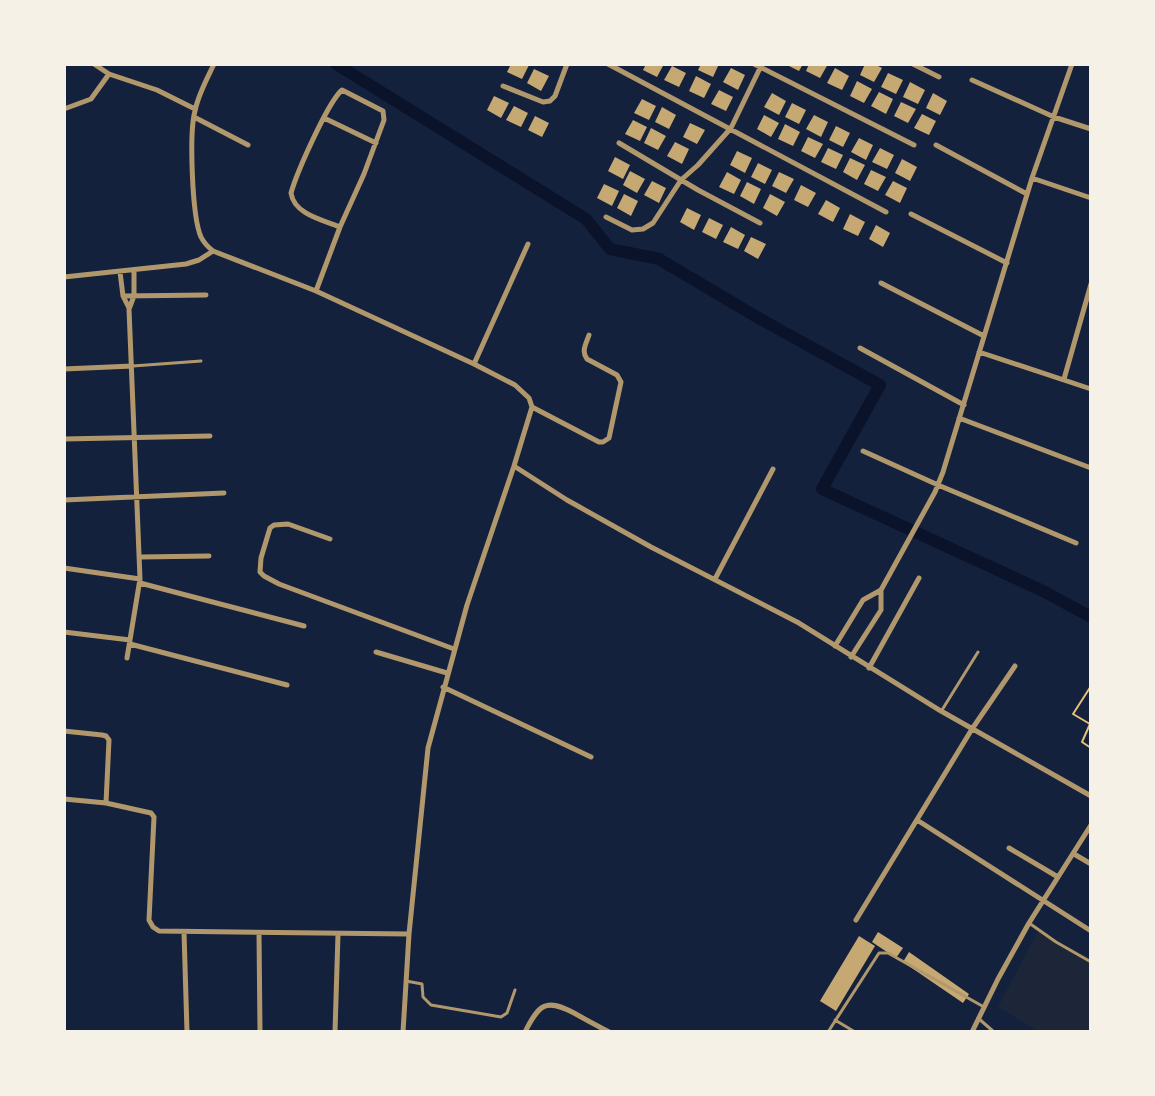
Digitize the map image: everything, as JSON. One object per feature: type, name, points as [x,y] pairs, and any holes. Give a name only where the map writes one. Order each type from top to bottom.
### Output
[{"type":"street","points":[[94,64],[109,74],[157,90],[195,110]]},
{"type":"street","points":[[214,64],[194,117],[194,213],[201,236],[213,251],[316,291],[474,364],[515,385],[524,392],[532,407],[603,442],[609,438],[621,382],[617,375],[584,355],[589,335]]},
{"type":"street","points":[[503,86],[543,102],[550,101],[555,96],[567,64]]},
{"type":"street","points":[[608,64],[886,212]]},
{"type":"street","points":[[754,64],[914,145]]},
{"type":"street","points":[[913,64],[939,77]]},
{"type":"street","points":[[851,657],[881,610],[881,590],[938,485],[1032,178],[1072,64]]},
{"type":"street","points":[[606,217],[632,230],[643,229],[653,223],[681,180],[731,128],[762,66]]},
{"type":"street","points":[[64,109],[91,99],[109,74]]},
{"type":"street","points":[[972,80],[1054,117],[1091,129]]},
{"type":"street","points":[[316,291],[384,120],[383,111],[342,90],[324,118],[293,186],[291,199],[303,212],[340,227]]},
{"type":"street","points":[[194,117],[248,145]]},
{"type":"street","points":[[324,118],[376,143]]},
{"type":"street","points":[[619,143],[760,223]]},
{"type":"street","points":[[936,145],[1027,194]]},
{"type":"street","points":[[1032,178],[1091,198]]},
{"type":"street","points":[[911,214],[1007,263]]},
{"type":"street","points":[[474,364],[528,244]]},
{"type":"street","points":[[64,277],[186,264],[213,251]]},
{"type":"street","points":[[129,309],[134,296],[134,270]]},
{"type":"street","points":[[120,272],[123,296],[129,309],[140,557],[140,581],[127,658]]},
{"type":"street","points":[[881,283],[984,336]]},
{"type":"street","points":[[1064,379],[1088,305],[1091,284]]},
{"type":"street","points":[[123,296],[206,295]]},
{"type":"street","points":[[860,348],[964,405]]},
{"type":"street","points":[[979,352],[1091,389]]},
{"type":"street","points":[[64,369],[132,366]]},
{"type":"street","points":[[403,1032],[409,934],[428,748],[454,649],[532,407]]},
{"type":"street","points":[[959,418],[1091,468]]},
{"type":"street","points":[[64,439],[210,436]]},
{"type":"street","points":[[863,451],[1076,543]]},
{"type":"street","points":[[514,466],[608,523],[799,623],[941,711],[1091,796]]},
{"type":"street","points":[[715,579],[773,469]]},
{"type":"street","points":[[64,500],[224,493]]},
{"type":"street","points":[[330,539],[288,524],[274,525],[270,528],[261,558],[260,572],[279,584],[454,649]]},
{"type":"street","points":[[140,557],[209,556]]},
{"type":"street","points":[[64,568],[140,581],[304,626]]},
{"type":"street","points":[[869,668],[919,578]]},
{"type":"street","points":[[835,646],[863,600],[881,590]]},
{"type":"street","points":[[64,632],[130,642],[287,685]]},
{"type":"street","points":[[376,652],[447,673]]},
{"type":"street","points":[[856,920],[972,729],[1015,666]]},
{"type":"street","points":[[443,687],[591,757]]},
{"type":"street","points":[[64,731],[102,735],[109,740],[106,803]]},
{"type":"street","points":[[64,799],[144,810],[154,817],[149,920],[159,931],[409,934]]},
{"type":"street","points":[[917,820],[1091,931]]},
{"type":"street","points":[[972,1032],[1029,923],[1091,825]]},
{"type":"street","points":[[1009,848],[1058,877]]},
{"type":"street","points":[[1074,854],[1091,864]]},
{"type":"street","points":[[184,932],[187,1032]]},
{"type":"street","points":[[259,933],[260,1032]]},
{"type":"street","points":[[335,1032],[338,934]]},
{"type":"street","points":[[525,1032],[538,1010],[548,1004],[559,1005],[609,1032]]},
{"type":"lane","points":[[132,366],[201,361]]},
{"type":"lane","points":[[941,711],[978,652]]},
{"type":"lane","points":[[1029,923],[1091,962]]},
{"type":"lane","points":[[828,1032],[879,953],[888,953],[984,1007]]},
{"type":"lane","points":[[406,981],[422,984],[423,997],[431,1005],[501,1017],[507,1013],[515,990]]},
{"type":"lane","points":[[978,1018],[994,1032]]},
{"type":"lane","points":[[835,1020],[855,1032]]},
{"type":"path","points":[[1091,686],[1073,714],[1090,724],[1082,742],[1091,748]]},
{"type":"shaded area","points":[[1038,931],[1091,958],[1091,1032],[1039,1032],[998,1007]]},
{"type":"building","points":[[511,64],[529,65],[522,79],[507,72]]},
{"type":"building","points":[[646,64],[664,64],[657,77],[643,70]]},
{"type":"building","points":[[701,64],[719,64],[713,77],[698,70]]},
{"type":"building","points":[[785,64],[803,64],[799,71]]},
{"type":"building","points":[[809,64],[828,64],[820,78],[806,71]]},
{"type":"building","points":[[865,64],[882,68],[874,82],[860,75]]},
{"type":"building","points":[[672,66],[686,73],[679,87],[664,80]]},
{"type":"building","points":[[731,68],[745,75],[738,90],[723,82]]},
{"type":"building","points":[[835,68],[849,76],[842,90],[827,83]]},
{"type":"building","points":[[534,69],[549,76],[541,91],[527,83]]},
{"type":"building","points":[[888,73],[903,80],[896,94],[881,87]]},
{"type":"building","points":[[696,76],[711,84],[704,98],[689,91]]},
{"type":"building","points":[[857,81],[872,89],[864,103],[850,96]]},
{"type":"building","points":[[910,82],[925,90],[918,104],[903,97]]},
{"type":"building","points":[[719,90],[733,97],[726,111],[711,104]]},
{"type":"building","points":[[879,92],[893,99],[886,114],[871,106]]},
{"type":"building","points":[[772,93],[786,101],[779,115],[764,107]]},
{"type":"building","points":[[933,93],[947,101],[940,115],[926,108]]},
{"type":"building","points":[[494,96],[509,103],[501,118],[487,110]]},
{"type":"building","points":[[642,99],[656,106],[649,120],[634,113]]},
{"type":"building","points":[[901,102],[916,109],[908,123],[894,116]]},
{"type":"building","points":[[792,103],[806,110],[799,124],[785,117]]},
{"type":"building","points":[[514,106],[528,113],[521,127],[506,120]]},
{"type":"building","points":[[662,107],[676,115],[669,129],[655,122]]},
{"type":"building","points":[[922,114],[936,121],[929,135],[914,128]]},
{"type":"building","points":[[764,115],[779,123],[771,137],[757,129]]},
{"type":"building","points":[[814,115],[828,122],[821,137],[806,129]]},
{"type":"building","points":[[535,116],[549,123],[542,137],[528,130]]},
{"type":"building","points":[[633,120],[647,127],[640,141],[625,134]]},
{"type":"building","points":[[690,123],[705,130],[697,144],[683,137]]},
{"type":"building","points":[[785,124],[800,132],[793,146],[778,139]]},
{"type":"building","points":[[836,126],[850,133],[843,147],[829,140]]},
{"type":"building","points":[[651,128],[666,136],[658,150],[644,143]]},
{"type":"building","points":[[808,137],[823,144],[815,158],[801,151]]},
{"type":"building","points":[[859,138],[873,145],[866,160],[851,152]]},
{"type":"building","points":[[675,142],[689,149],[682,164],[667,156]]},
{"type":"building","points":[[828,148],[843,155],[836,169],[821,162]]},
{"type":"building","points":[[880,148],[894,155],[887,169],[872,162]]},
{"type":"building","points":[[737,151],[752,158],[745,173],[730,165]]},
{"type":"building","points":[[615,157],[630,165],[623,179],[608,171]]},
{"type":"building","points":[[850,158],[865,165],[857,180],[843,172]]},
{"type":"building","points":[[902,159],[917,167],[910,181],[895,173]]},
{"type":"building","points":[[758,163],[772,170],[765,184],[751,177]]},
{"type":"building","points":[[871,170],[886,177],[878,191],[864,184]]},
{"type":"building","points":[[630,171],[645,179],[637,193],[623,185]]},
{"type":"building","points":[[727,172],[741,180],[734,194],[719,187]]},
{"type":"building","points":[[779,172],[794,179],[786,193],[772,186]]},
{"type":"building","points":[[652,181],[666,188],[659,203],[644,195]]},
{"type":"building","points":[[893,181],[907,188],[900,203],[885,195]]},
{"type":"building","points":[[747,182],[761,189],[754,204],[740,196]]},
{"type":"building","points":[[604,184],[619,191],[612,206],[597,198]]},
{"type":"building","points":[[801,185],[816,193],[808,207],[794,200]]},
{"type":"building","points":[[624,194],[638,201],[631,216],[617,208]]},
{"type":"building","points":[[770,194],[785,202],[777,216],[763,208]]},
{"type":"building","points":[[826,200],[840,208],[833,222],[818,214]]},
{"type":"building","points":[[687,208],[701,215],[694,230],[680,222]]},
{"type":"building","points":[[850,214],[865,222],[858,236],[843,229]]},
{"type":"building","points":[[709,218],[723,225],[716,239],[702,232]]},
{"type":"building","points":[[876,225],[890,233],[883,247],[869,239]]},
{"type":"building","points":[[731,227],[745,235],[738,249],[723,242]]},
{"type":"building","points":[[751,237],[766,244],[758,259],[744,251]]},
{"type":"building","points":[[878,932],[903,948],[896,958],[872,942]]},
{"type":"building","points":[[859,936],[875,946],[836,1011],[820,1001]]},
{"type":"building","points":[[909,952],[969,994],[963,1003],[903,962]]},
{"type":"waterway","points":[[336,64],[586,219],[610,249],[659,259],[880,385],[822,489],[1043,591],[1091,617]]}]
